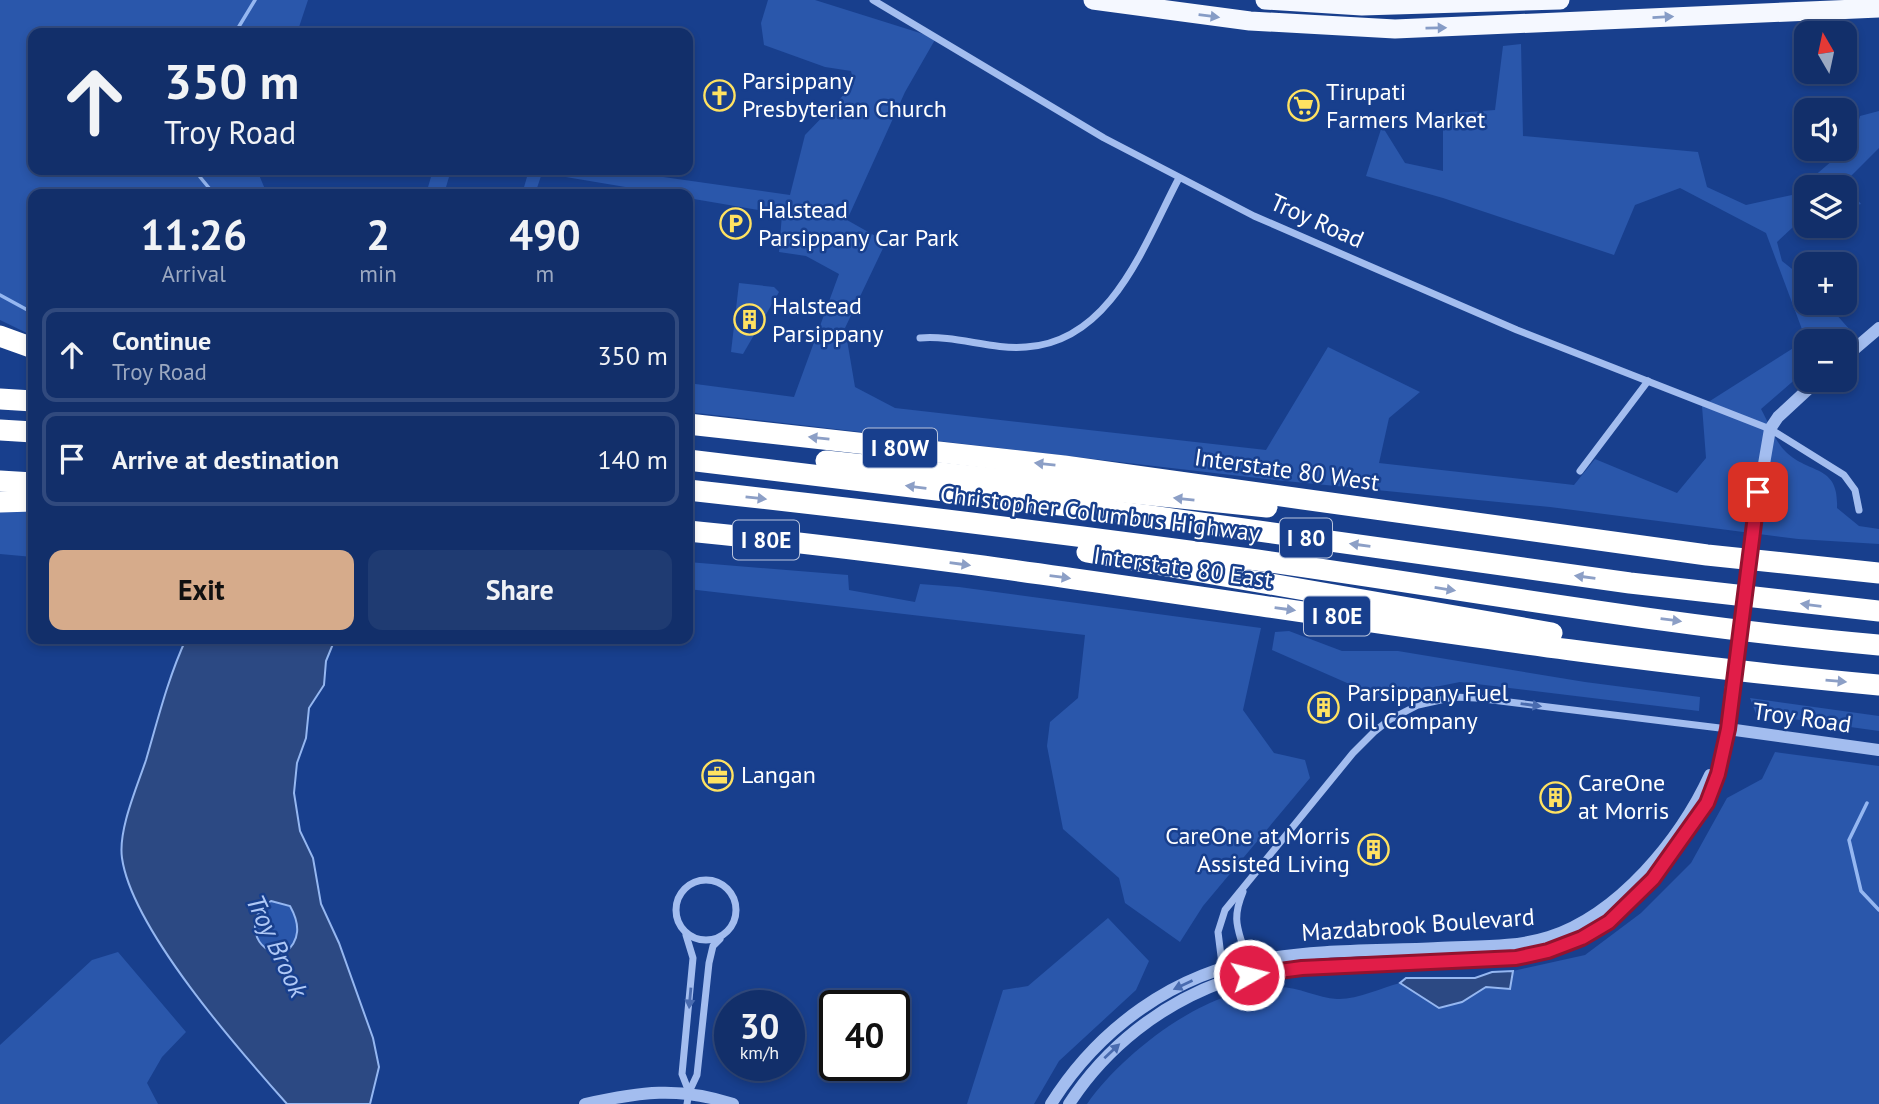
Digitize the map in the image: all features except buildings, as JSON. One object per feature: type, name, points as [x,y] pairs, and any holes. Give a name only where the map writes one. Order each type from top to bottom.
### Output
[{"type":"highway","points":[[1093,0],[1250,21],[1395,29],[1879,8]]},
{"type":"highway","points":[[1265,0],[1362,6],[1560,0]]},
{"type":"highway","points":[[0,336],[28,346]]},
{"type":"highway","points":[[0,350],[28,359]]},
{"type":"highway","points":[[0,399],[28,401]]},
{"type":"highway","name":"Interstate 80 West","points":[[693,425],[1064,466],[1707,555],[1879,573]]},
{"type":"highway","points":[[0,430],[28,432]]},
{"type":"highway","points":[[732,464],[781,457],[1434,525],[1569,535]]},
{"type":"highway","name":"Christopher Columbus Highway","points":[[693,460],[1151,516],[1630,583],[1879,611]]},
{"type":"highway","points":[[0,481],[28,483]]},
{"type":"highway","name":"Christopher Columbus Highway","points":[[693,491],[1258,560],[1536,602],[1879,645]]},
{"type":"highway","points":[[0,502],[28,501]]},
{"type":"highway","points":[[941,519],[963,535],[1144,561],[1652,650],[1666,653],[1683,662]]},
{"type":"highway","name":"Interstate 80 East","points":[[693,532],[1102,583],[1652,661],[1683,662],[1879,685]]},
{"type":"street","name":"Troy Road","points":[[873,0],[1104,138],[1318,246],[1517,330],[1770,429],[1844,475],[1855,490],[1859,510]]},
{"type":"street","points":[[920,338],[937,337],[1025,348],[1052,342],[1079,330],[1100,313],[1115,295],[1180,178]]},
{"type":"street","points":[[1857,347],[1879,328]]},
{"type":"street","points":[[1580,471],[1647,381]]},
{"type":"street","points":[[1770,429],[1777,417],[1805,392]]},
{"type":"street","name":"Troy Road","points":[[1770,429],[1752,534],[1730,693],[1728,729],[1879,750]]},
{"type":"street","points":[[1224,974],[1218,932],[1225,910],[1353,752],[1374,732],[1402,712],[1454,697],[1728,729]]},
{"type":"street","name":"Mazdabrook Boulevard","points":[[1224,974],[1304,954],[1533,941],[1581,924],[1619,897],[1682,823],[1701,795],[1728,729]]},
{"type":"street","points":[[704,880],[722,884],[734,898],[735,919],[713,946],[697,1075],[688,1098],[682,1074],[693,958],[691,945],[675,913],[676,903],[687,887],[704,880]]},
{"type":"street","points":[[1246,885],[1235,910],[1234,928],[1244,946],[1248,968]]},
{"type":"street","points":[[684,932],[702,941],[722,936]]},
{"type":"street","points":[[1051,1104],[1084,1058],[1120,1024],[1175,988],[1224,974]]},
{"type":"street","points":[[1069,1104],[1107,1055],[1137,1029],[1224,974]]},
{"type":"street","points":[[585,1104],[631,1094],[733,1104]]},
{"type":"shaded area","points":[[0,0],[308,0],[299,28],[28,28],[28,175],[259,175],[265,189],[28,189],[28,334],[0,320]]},
{"type":"shaded area","points":[[768,0],[815,0],[936,38],[905,92],[847,220],[886,242],[845,328],[855,387],[895,408],[1266,450],[1328,347],[1420,392],[1389,418],[1379,463],[1574,485],[1595,459],[1677,493],[1706,458],[1702,406],[1794,348],[1794,380],[1761,409],[1782,448],[1795,459],[1828,477],[1836,494],[1837,508],[1859,526],[1879,529],[1879,544],[1798,539],[1550,507],[1266,479],[693,413],[693,384],[794,397],[839,274],[806,256],[779,252],[782,214],[693,199],[693,189],[637,189],[554,175],[649,175],[790,195],[805,135],[854,84],[851,71],[825,67],[764,45],[761,23]]},
{"type":"shaded area","points":[[1521,44],[1523,136],[1698,152],[1707,187],[1746,205],[1794,193],[1794,226],[1777,242],[1782,261],[1794,270],[1794,308],[1766,233],[1680,188],[1635,205],[1614,255],[1443,198],[1366,176],[1382,126],[1405,163],[1443,171],[1443,114],[1495,110],[1503,46]]},
{"type":"shaded area","points":[[1879,111],[1879,148],[1852,175],[1815,175],[1832,161],[1857,161],[1857,128],[1860,116]]},
{"type":"shaded area","points":[[432,175],[450,175],[445,189],[427,189]]},
{"type":"shaded area","points":[[528,175],[541,175],[537,189],[523,189]]},
{"type":"shaded area","points":[[739,283],[774,287],[779,292],[743,354],[731,352]]},
{"type":"shaded area","points":[[1797,315],[1837,315],[1849,329],[1802,329]]},
{"type":"shaded area","points":[[28,510],[28,557],[0,554],[0,512]]},
{"type":"shaded area","points":[[693,562],[848,575],[849,590],[915,602],[920,584],[1261,628],[1243,710],[1274,753],[1305,760],[1310,778],[1203,906],[1180,942],[1125,903],[1119,878],[1063,829],[1047,746],[1050,722],[1078,698],[1085,635],[693,590]]},
{"type":"shaded area","points":[[1289,631],[1342,651],[1398,651],[1585,682],[1700,697],[1699,711],[1460,682],[1365,701],[1363,690],[1272,650],[1275,632]]},
{"type":"shaded area","points":[[184,644],[333,644],[326,661],[324,685],[309,708],[306,738],[297,763],[294,793],[300,831],[313,858],[321,904],[339,943],[373,1038],[379,1067],[370,1104],[287,1104],[216,1021],[166,953],[145,919],[130,887],[122,858],[123,835],[169,684]],"holes":[[[271,901],[290,906],[296,919],[294,943],[284,954],[265,948],[259,941],[255,924],[257,916]]]},
{"type":"shaded area","points":[[1750,698],[1879,716],[1879,731],[1756,714]]},
{"type":"shaded area","points":[[1775,752],[1879,766],[1879,1104],[1087,1104],[1123,1063],[1146,1043],[1171,1024],[1226,997],[1253,989],[1279,987],[1344,999],[1400,983],[1439,1008],[1462,1002],[1486,987],[1509,988],[1513,971],[1585,955],[1641,913],[1691,863],[1727,798],[1762,779]]},
{"type":"shaded area","points":[[271,901],[290,905],[296,919],[294,943],[284,955],[265,948],[255,933],[257,916]]},
{"type":"shaded area","points":[[1108,918],[1149,961],[1136,990],[1059,1061],[1034,1104],[967,1104],[1003,990],[1028,986]]},
{"type":"shaded area","points":[[118,952],[186,1032],[162,1057],[147,1083],[158,1104],[0,1104],[0,1045],[92,960]]},
{"type":"shaded area","points":[[1513,971],[1510,989],[1486,987],[1462,1002],[1439,1008],[1400,983],[1406,978],[1475,978],[1492,972]]},
{"type":"waterway","name":"Troy Brook","points":[[238,28],[255,0]]},
{"type":"waterway","name":"Troy Brook","points":[[200,175],[210,189]]},
{"type":"waterway","points":[[0,295],[28,310]]},
{"type":"waterway","points":[[1867,803],[1849,840],[1861,891],[1879,910]]},
{"type":"place","name":"Parsippany Presbyterian Church","points":[[719,95]]},
{"type":"place","name":"Tirupati Farmers Market","points":[[1303,106]]},
{"type":"place","name":"Halstead Parsippany Car Park","points":[[735,224]]},
{"type":"place","name":"Halstead Parsippany","points":[[749,320]]},
{"type":"place","name":"Parsippany Fuel Oil Company","points":[[1324,707]]},
{"type":"place","name":"Langan","points":[[718,775]]},
{"type":"place","name":"CareOne at Morris","points":[[1555,797]]},
{"type":"place","name":"CareOne at Morris Assisted Living","points":[[1373,850]]},
{"type":"route","points":[[1249,975],[1302,968],[1516,958],[1548,951],[1582,938],[1609,922],[1631,904],[1695,823],[1707,803],[1718,774],[1728,729],[1730,693],[1758,492]]}]
